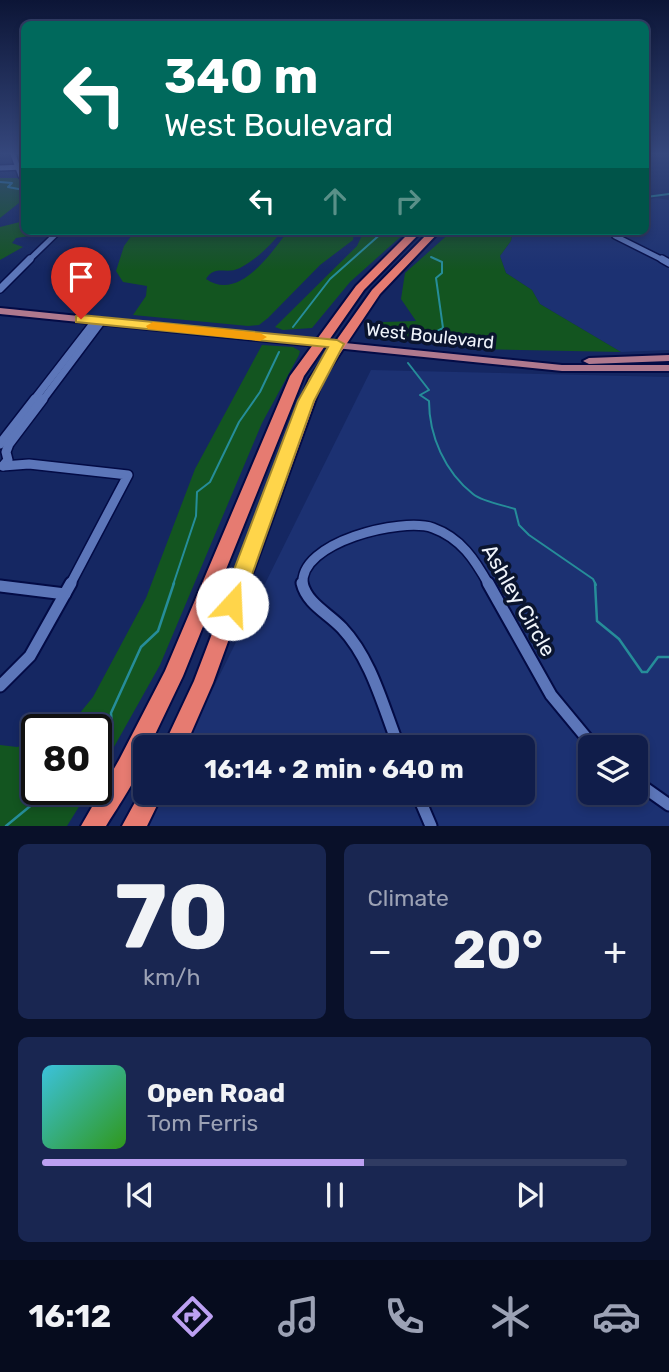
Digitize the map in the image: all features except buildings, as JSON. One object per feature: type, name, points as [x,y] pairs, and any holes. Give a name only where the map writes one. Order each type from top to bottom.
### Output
[{"type":"highway","points":[[93,826],[127,768],[173,676],[286,398],[318,342],[376,270],[413,235]]},
{"type":"highway","points":[[179,735],[203,682],[306,401],[337,344],[391,273],[431,235]]},
{"type":"highway","points":[[134,826],[145,805]]},
{"type":"main road","name":"West Boulevard","points":[[0,311],[582,369],[669,368]]},
{"type":"main road","name":"West Boulevard","points":[[522,363],[669,358]]},
{"type":"street","points":[[0,289],[55,235]]},
{"type":"street","points":[[615,236],[669,263]]},
{"type":"street","points":[[0,685],[14,677],[36,649],[104,526],[128,475],[29,464],[1,466],[4,451],[98,321]]},
{"type":"street","points":[[4,451],[29,464]]},
{"type":"street","name":"Ashley Circle","points":[[394,735],[361,654],[342,628],[307,595],[302,580],[303,572],[311,562],[355,537],[380,526],[410,523],[426,524],[444,532],[470,554],[561,710],[583,735]]},
{"type":"street","points":[[0,586],[65,594]]},
{"type":"street","points":[[648,790],[669,805]]},
{"type":"street","points":[[422,805],[431,826]]},
{"type":"shaded area","points":[[649,199],[669,200],[669,350],[621,352],[540,304],[532,290],[506,273],[500,256],[512,235],[649,235]]},
{"type":"shaded area","points":[[371,370],[669,377],[669,826],[146,826],[156,805],[535,805],[535,735],[190,735]]},
{"type":"green space","points":[[0,193],[21,193],[21,201],[0,218]]},
{"type":"green space","points":[[21,222],[21,235],[36,235],[16,238],[12,243],[23,247],[0,260],[0,227]]},
{"type":"green space","points":[[132,235],[279,235],[263,252],[240,268],[213,272],[206,279],[218,284],[230,284],[253,272],[285,235],[354,235],[353,240],[320,265],[268,318],[259,325],[248,326],[133,315],[146,296],[147,286],[123,282],[116,271],[124,246]]},
{"type":"green space","points":[[362,235],[403,235],[350,282],[312,328],[283,330],[275,327],[357,246]]},
{"type":"green space","points":[[448,235],[512,235],[500,256],[506,273],[532,290],[540,304],[621,352],[475,349],[375,332],[383,322],[416,321],[401,299],[405,273]]},
{"type":"green space","points":[[262,345],[293,347],[300,351],[262,423],[160,665],[112,750],[112,714],[79,714],[93,697],[146,598],[195,469]]},
{"type":"green space","points":[[0,745],[21,746],[21,805],[80,805],[67,826],[0,826]]},
{"type":"waterway","points":[[649,197],[669,194]]},
{"type":"waterway","points":[[293,327],[330,279],[380,235]]},
{"type":"waterway","points":[[419,341],[443,328],[436,278],[442,273],[442,262],[431,257]]},
{"type":"waterway","points":[[173,585],[196,516],[197,492],[210,482],[239,422],[260,392],[279,352]]},
{"type":"waterway","points":[[408,363],[429,390],[420,395],[429,401],[432,427],[440,452],[454,475],[477,497],[515,509],[519,525],[529,535],[595,583]]},
{"type":"waterway","points":[[111,714],[141,647],[158,631],[174,583]]},
{"type":"waterway","points":[[595,583],[597,621],[619,639],[642,672],[647,672],[658,657],[669,657]]},
{"type":"waterway","points":[[6,826],[32,805]]},
{"type":"slow traffic","points":[[153,326],[260,337]]},
{"type":"route","points":[[81,319],[337,344],[306,401],[232,604]]}]
